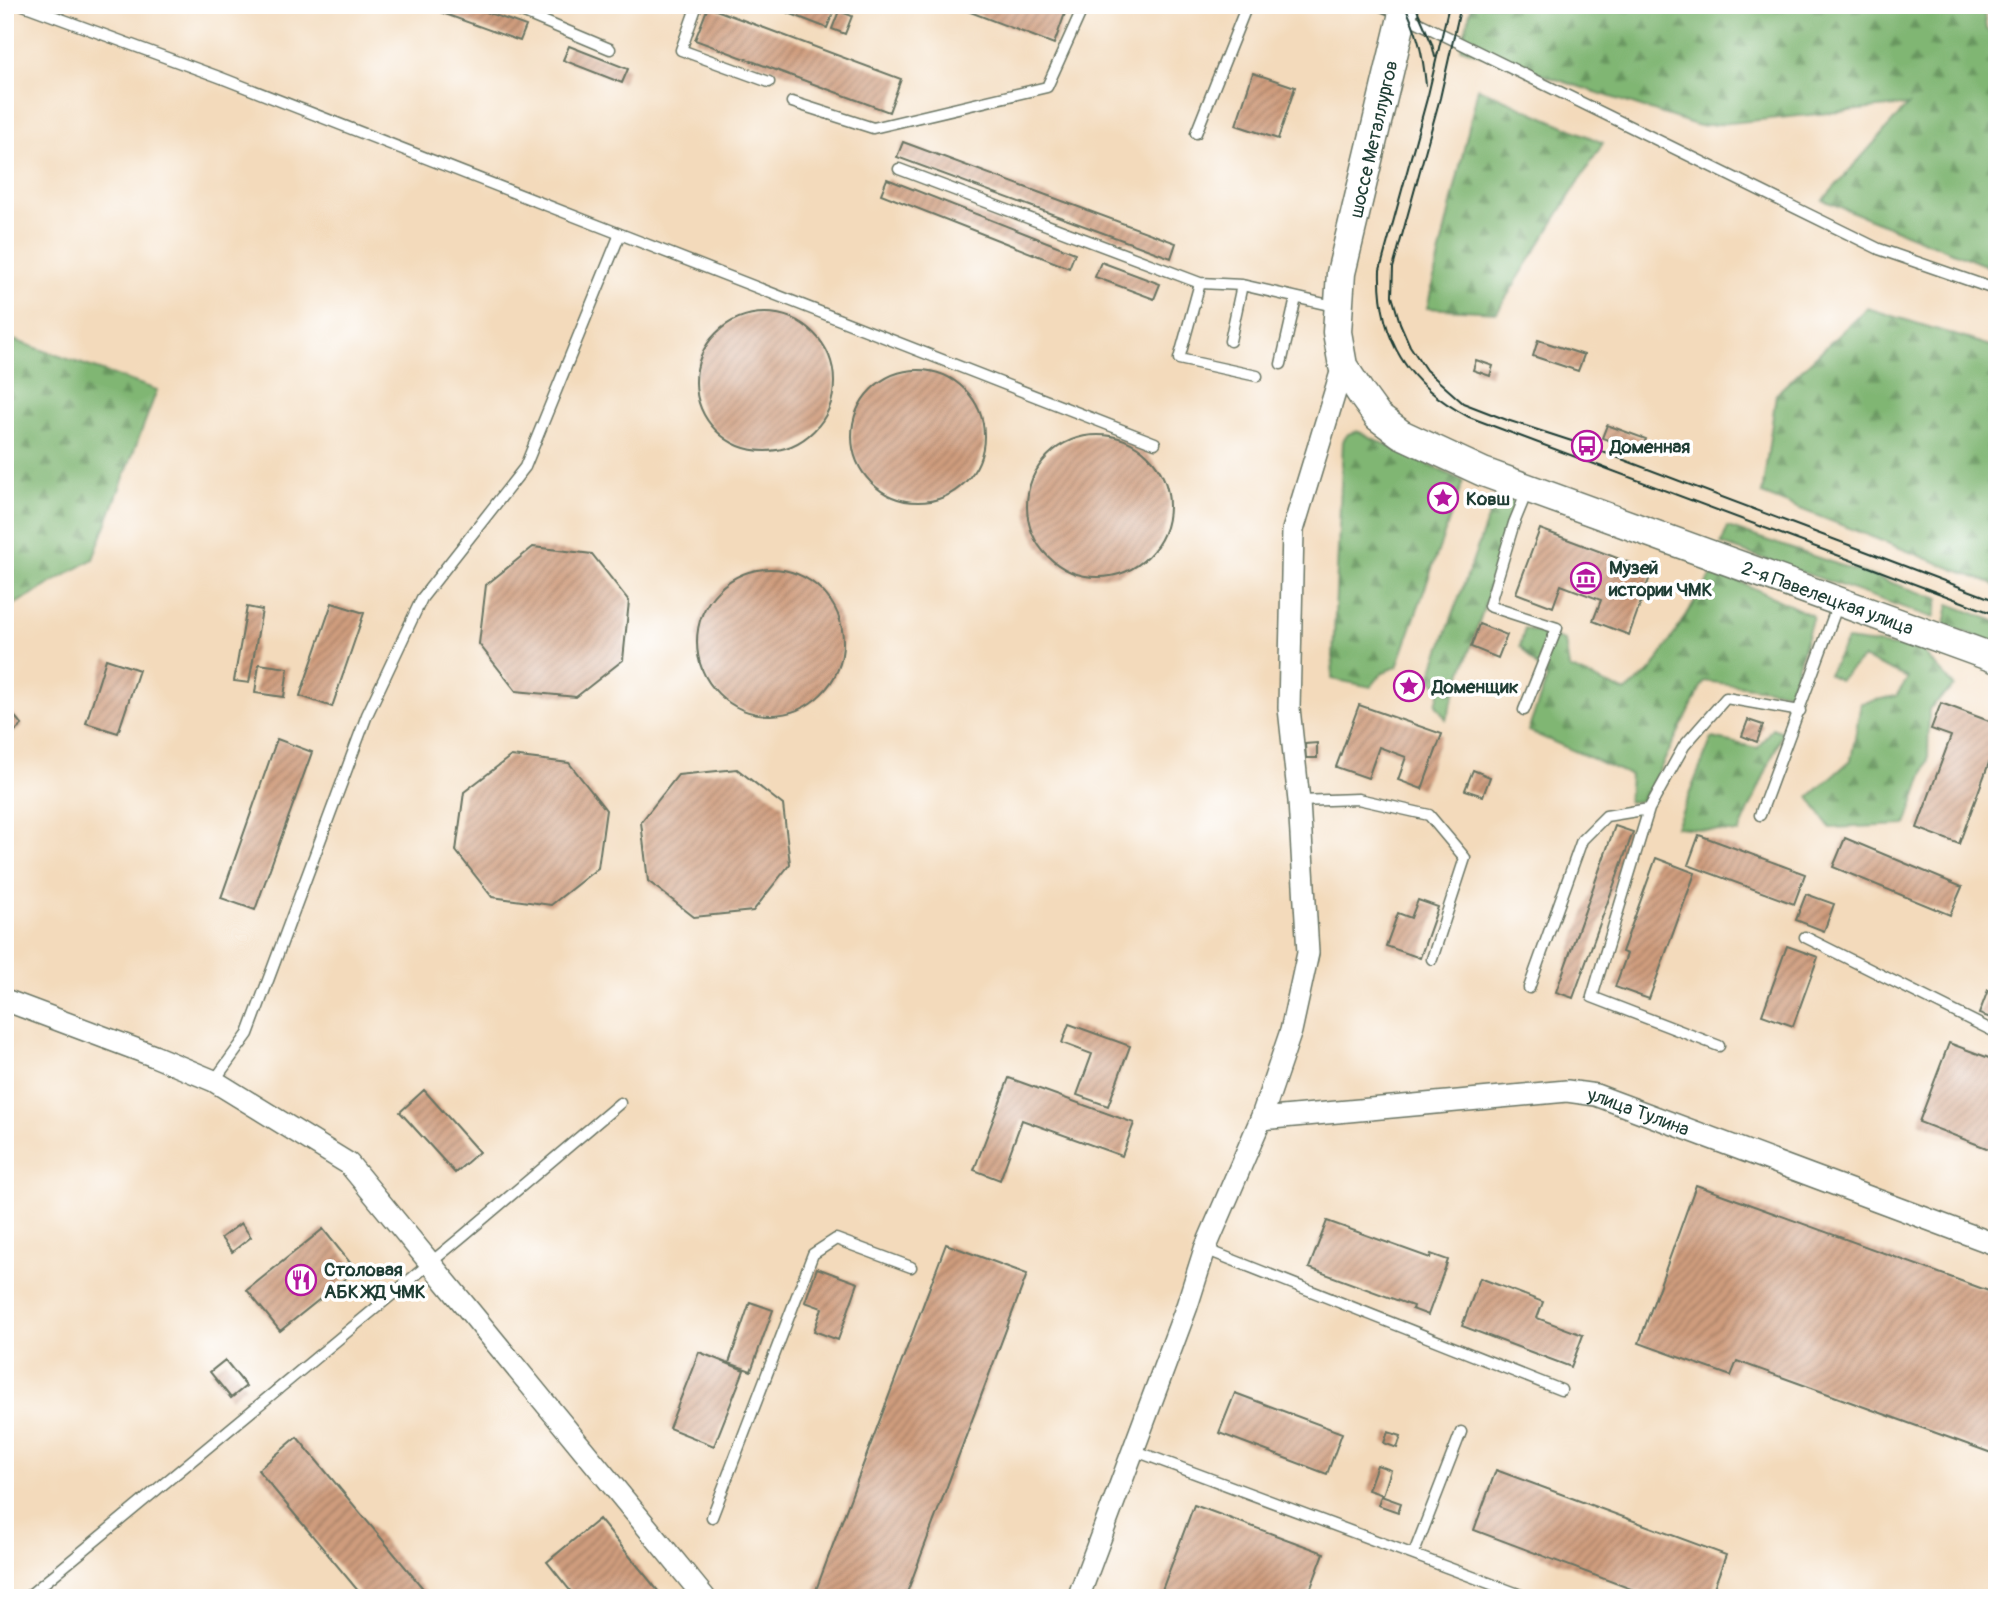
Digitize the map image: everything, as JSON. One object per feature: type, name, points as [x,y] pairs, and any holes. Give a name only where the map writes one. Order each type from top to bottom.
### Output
[{"type":"main road","name":"шоссе Металлургов","points":[[1341,273],[1396,8]]},
{"type":"main road","name":"2-я Павелецкая улица","points":[[1341,273],[1337,332],[1343,366],[1378,417],[1401,435],[1528,489],[1997,659]]},
{"type":"street","points":[[1077,1598],[1187,1306],[1205,1249],[1261,1119],[1291,1031],[1308,953],[1299,801],[1289,708],[1293,530],[1343,366]]},
{"type":"street","points":[[5,1000],[214,1081],[349,1164],[705,1598]]},
{"type":"street","name":"улица Тулина","points":[[1261,1119],[1567,1091],[1596,1095],[1997,1245]]},
{"type":"lane","points":[[23,5],[219,77],[1155,443]]},
{"type":"lane","points":[[505,5],[610,49]]},
{"type":"lane","points":[[697,5],[681,50],[769,82]]},
{"type":"lane","points":[[792,102],[873,128],[1047,87],[1084,5]]},
{"type":"lane","points":[[1196,133],[1247,5]]},
{"type":"lane","points":[[1396,8],[1879,249],[1997,290]]},
{"type":"lane","points":[[899,169],[1200,284],[1242,285],[1338,307]]},
{"type":"lane","points":[[214,1081],[248,1034],[367,715],[422,598],[525,467],[620,233]]},
{"type":"lane","points":[[1200,284],[1179,359],[1257,376]]},
{"type":"lane","points":[[1230,341],[1242,285]]},
{"type":"lane","points":[[1281,364],[1296,298]]},
{"type":"lane","points":[[1524,710],[1557,628],[1489,606],[1514,523],[1528,489]]},
{"type":"lane","points":[[1760,815],[1840,600]]},
{"type":"lane","points":[[1719,1046],[1592,997],[1649,809],[1684,746],[1726,698],[1800,710]]},
{"type":"lane","points":[[1299,801],[1359,799],[1429,815],[1456,847],[1465,858],[1432,959]]},
{"type":"lane","points":[[1529,988],[1582,840],[1606,816],[1649,809]]},
{"type":"lane","points":[[1804,937],[1997,1033]]},
{"type":"lane","points":[[26,1598],[620,1103]]},
{"type":"lane","points":[[712,1517],[813,1254],[836,1239],[911,1266]]},
{"type":"lane","points":[[1205,1249],[1561,1390]]},
{"type":"lane","points":[[1414,1553],[1461,1432]]},
{"type":"lane","points":[[1133,1450],[1529,1598]]},
{"type":"green space","points":[[1472,5],[1983,5],[1986,29],[1997,38],[1997,270],[1823,200],[1908,105],[1699,126],[1461,48]]},
{"type":"green space","points":[[1478,88],[1603,143],[1497,312],[1427,308]]},
{"type":"green space","points":[[1867,308],[1997,348],[1997,586],[1762,494],[1776,394]]},
{"type":"green space","points":[[5,337],[157,390],[93,559],[10,607],[5,602]]},
{"type":"green space","points":[[1357,431],[1463,481],[1397,667],[1383,672],[1371,687],[1332,679],[1343,441],[1348,434]]},
{"type":"green space","points":[[1497,494],[1520,502],[1446,719],[1436,704],[1440,690],[1430,677]]},
{"type":"green space","points":[[1728,527],[1939,599],[1934,618],[1721,544]]},
{"type":"green space","points":[[1715,570],[1813,616],[1790,692],[1704,681],[1644,801],[1628,802],[1630,775],[1528,731],[1547,678],[1520,646],[1525,628],[1565,641],[1569,668],[1625,692],[1651,671]]},
{"type":"green space","points":[[1949,604],[1997,622],[1997,644],[1945,625]]},
{"type":"green space","points":[[1847,640],[1921,650],[1954,686],[1929,709],[1928,760],[1906,825],[1830,828],[1809,797],[1851,760],[1861,703],[1896,696],[1908,678],[1863,658],[1839,680],[1828,674]]},
{"type":"green space","points":[[1772,728],[1783,732],[1739,833],[1676,827],[1712,738],[1758,748]]},
{"type":"building","points":[[445,5],[466,5],[526,26],[520,41],[442,13]]},
{"type":"building","points":[[782,5],[836,5],[827,28],[781,10]]},
{"type":"building","points":[[952,5],[1068,5],[1054,44]]},
{"type":"building","points":[[708,7],[901,79],[889,112],[695,40]]},
{"type":"building","points":[[839,11],[852,16],[845,34],[832,29]]},
{"type":"building","points":[[569,46],[628,69],[622,83],[563,60]]},
{"type":"building","points":[[1253,73],[1295,87],[1278,139],[1236,125]]},
{"type":"building","points":[[903,142],[1176,243],[1171,258],[897,157]]},
{"type":"building","points":[[887,179],[1075,253],[1069,268],[881,194]]},
{"type":"building","points":[[1101,262],[1160,284],[1154,299],[1095,277]]},
{"type":"building","points":[[765,313],[791,319],[813,334],[828,356],[834,382],[828,408],[813,430],[791,445],[765,451],[739,445],[717,430],[702,408],[696,382],[702,356],[717,334],[739,319]]},
{"type":"building","points":[[1538,340],[1584,355],[1578,371],[1533,356]]},
{"type":"building","points":[[1476,360],[1493,366],[1490,376],[1473,370]]},
{"type":"building","points":[[918,370],[943,375],[965,389],[979,411],[984,436],[979,461],[965,483],[943,497],[918,502],[893,497],[871,483],[857,461],[852,436],[857,411],[871,389],[893,375]]},
{"type":"building","points":[[1607,425],[1646,439],[1641,451],[1602,438]]},
{"type":"building","points":[[1098,435],[1125,440],[1148,456],[1164,479],[1169,506],[1164,533],[1148,556],[1125,572],[1098,577],[1071,572],[1048,556],[1032,533],[1027,506],[1032,479],[1048,456],[1071,440]]},
{"type":"building","name":"Музей истории ЧМК","points":[[1540,529],[1652,571],[1629,635],[1593,621],[1601,600],[1561,585],[1553,607],[1516,593]]},
{"type":"building","points":[[533,547],[592,554],[629,601],[623,660],[576,697],[516,691],[479,644],[486,585]]},
{"type":"building","points":[[770,569],[798,575],[821,591],[837,614],[843,642],[837,670],[821,693],[798,709],[770,715],[742,709],[719,693],[703,670],[697,642],[703,614],[719,591],[742,575]]},
{"type":"building","points":[[332,603],[364,613],[332,707],[300,696]]},
{"type":"building","points":[[247,607],[262,610],[249,683],[234,681]]},
{"type":"building","points":[[1479,624],[1507,635],[1498,658],[1471,647]]},
{"type":"building","points":[[106,659],[139,670],[118,733],[86,723]]},
{"type":"building","points":[[259,664],[288,668],[284,697],[255,693]]},
{"type":"building","points":[[1941,703],[1997,724],[1997,753],[1993,752],[1959,844],[1917,828],[1951,736],[1931,729]]},
{"type":"building","points":[[5,705],[22,725],[5,740]]},
{"type":"building","points":[[1359,705],[1442,734],[1422,789],[1398,780],[1406,757],[1379,747],[1368,778],[1336,767]]},
{"type":"building","points":[[1748,720],[1763,725],[1757,742],[1742,736]]},
{"type":"building","points":[[277,739],[312,752],[255,910],[221,898]]},
{"type":"building","points":[[1317,743],[1317,758],[1306,758],[1305,744]]},
{"type":"building","points":[[511,756],[569,763],[606,810],[598,868],[551,905],[492,897],[456,851],[464,792]]},
{"type":"building","points":[[737,769],[783,805],[790,864],[753,911],[694,917],[648,881],[641,822],[678,775]]},
{"type":"building","points":[[1473,770],[1490,777],[1483,796],[1465,790]]},
{"type":"building","points":[[1615,826],[1633,832],[1573,998],[1556,992]]},
{"type":"building","points":[[1699,835],[1805,874],[1794,904],[1688,865]]},
{"type":"building","points":[[1845,838],[1962,887],[1950,915],[1833,867]]},
{"type":"building","points":[[1656,858],[1695,873],[1649,999],[1615,987],[1627,954],[1622,952]]},
{"type":"building","points":[[1806,894],[1834,904],[1824,931],[1796,920]]},
{"type":"building","points":[[1418,900],[1438,907],[1420,958],[1386,946],[1398,913],[1411,918]]},
{"type":"building","points":[[1787,946],[1818,957],[1793,1026],[1762,1015]]},
{"type":"building","points":[[1988,990],[1997,994],[1997,1020],[1979,1014]]},
{"type":"building","points":[[1069,1024],[1130,1046],[1108,1106],[1077,1095],[1092,1054],[1062,1043]]},
{"type":"building","points":[[1949,1043],[1997,1061],[1997,1152],[1919,1122]]},
{"type":"building","points":[[1009,1078],[1134,1123],[1122,1156],[1022,1120],[1000,1180],[974,1170]]},
{"type":"building","points":[[424,1090],[479,1152],[455,1173],[400,1112]]},
{"type":"building","points":[[1696,1185],[1997,1294],[1997,1455],[1737,1361],[1731,1376],[1639,1343]]},
{"type":"building","points":[[1327,1221],[1430,1258],[1431,1254],[1448,1260],[1428,1315],[1412,1309],[1413,1306],[1309,1268]]},
{"type":"building","points":[[241,1223],[251,1237],[232,1252],[221,1238]]},
{"type":"building","name":"Столовая АБК ЖД ЧМК","points":[[323,1229],[356,1270],[280,1331],[247,1290]]},
{"type":"building","points":[[946,1244],[1027,1274],[905,1598],[813,1598]]},
{"type":"building","points":[[817,1268],[858,1283],[838,1340],[814,1331],[822,1308],[805,1302]]},
{"type":"building","points":[[1480,1278],[1543,1302],[1537,1318],[1583,1335],[1571,1367],[1462,1326]]},
{"type":"building","points":[[750,1302],[773,1310],[751,1371],[729,1363]]},
{"type":"building","points":[[699,1352],[744,1370],[714,1446],[669,1428]]},
{"type":"building","points":[[225,1360],[246,1386],[231,1398],[210,1372]]},
{"type":"building","points":[[1235,1393],[1342,1433],[1327,1474],[1219,1433]]},
{"type":"building","points":[[1388,1432],[1401,1436],[1397,1448],[1384,1443]]},
{"type":"building","points":[[297,1437],[431,1598],[364,1598],[258,1470]]},
{"type":"building","points":[[1377,1465],[1391,1470],[1383,1495],[1368,1490]]},
{"type":"building","points":[[1496,1470],[1726,1555],[1710,1598],[1655,1598],[1474,1530]]},
{"type":"building","points":[[1381,1496],[1401,1503],[1398,1512],[1378,1505]]},
{"type":"building","points":[[1194,1505],[1324,1553],[1307,1598],[1159,1598]]},
{"type":"building","points":[[599,1519],[664,1598],[576,1598],[547,1562]]},
{"type":"tram line","points":[[1404,5],[1419,44],[1426,85]]},
{"type":"tram line","points":[[1415,5],[1435,57]]},
{"type":"tram line","points":[[1449,5],[1428,95],[1380,270],[1384,318],[1391,339],[1414,375],[1429,390],[1469,417],[1997,615]]},
{"type":"tram line","points":[[1461,5],[1440,98],[1393,268],[1392,296],[1400,323],[1410,346],[1426,370],[1463,403],[1587,446],[1997,601]]},
{"type":"place","name":"Доменная","points":[[1587,446]]},
{"type":"place","name":"Ковш","points":[[1443,498]]},
{"type":"place","name":"Музей истории ЧМК","points":[[1586,578]]},
{"type":"place","name":"Доменщик","points":[[1409,686]]},
{"type":"place","name":"Столовая АБК ЖД ЧМК","points":[[301,1280]]}]
